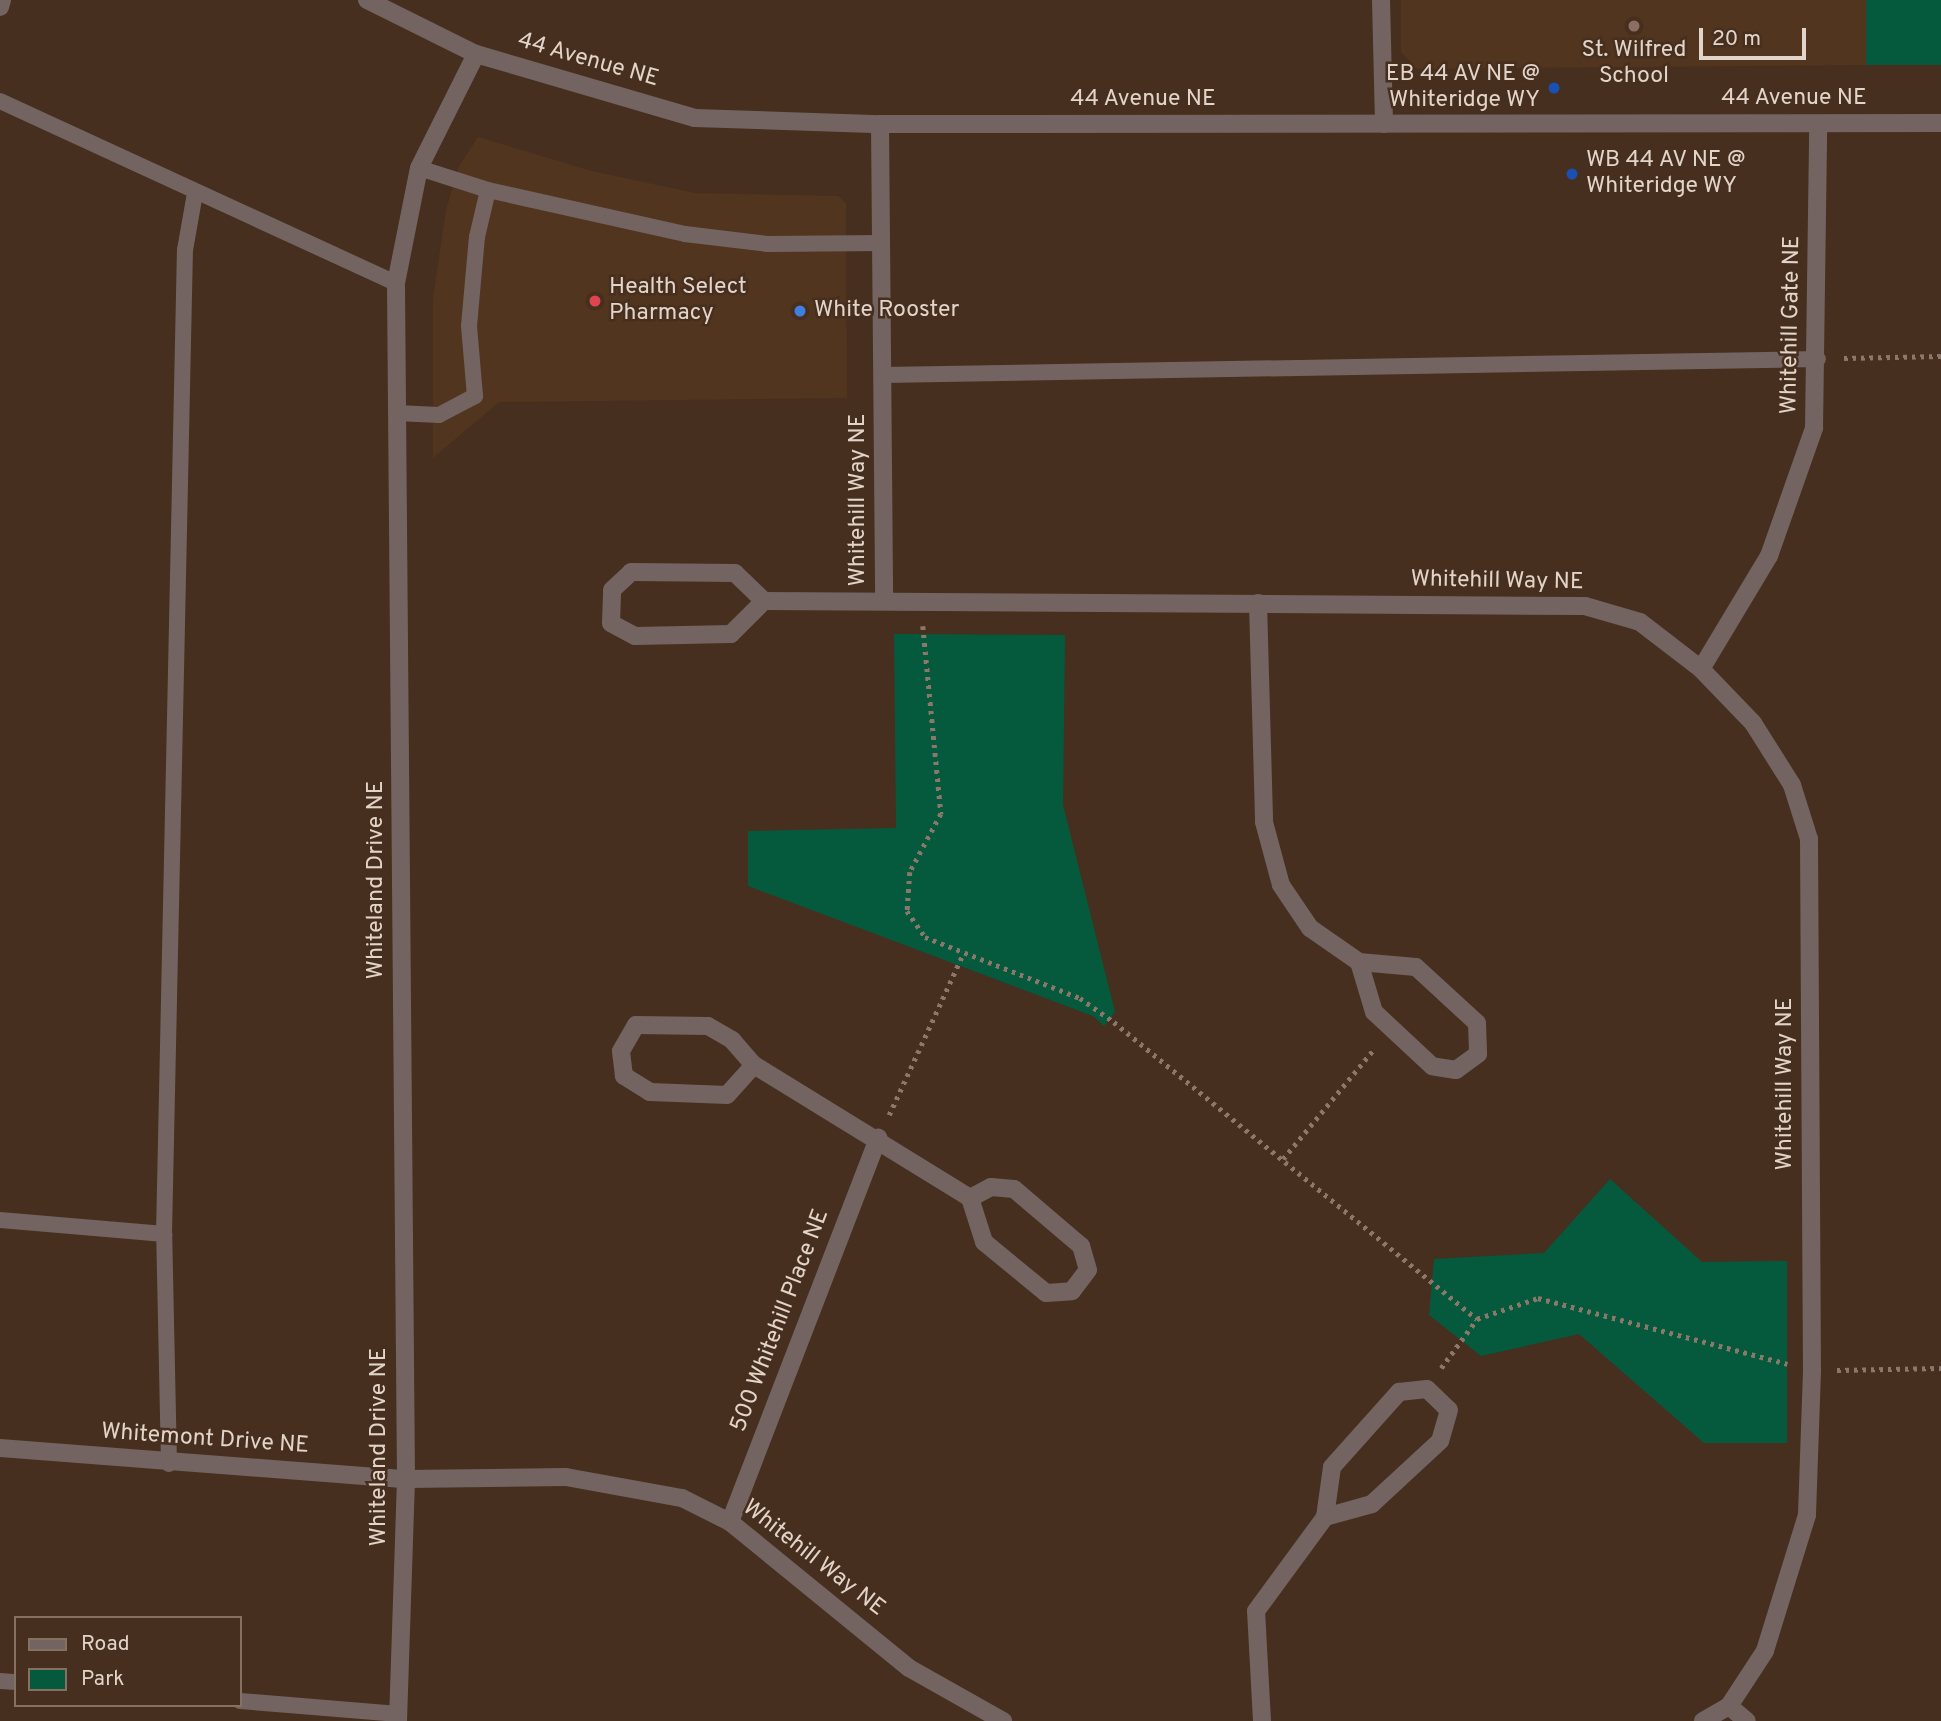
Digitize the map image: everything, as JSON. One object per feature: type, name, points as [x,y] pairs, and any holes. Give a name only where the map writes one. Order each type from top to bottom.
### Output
[{"type":"street","points":[[0,7],[2,0]]},
{"type":"street","name":"44 Avenue NE","points":[[367,0],[476,54],[695,118],[880,124],[1941,123]]},
{"type":"street","points":[[1381,0],[1384,124]]},
{"type":"street","name":"Whiteland Drive NE","points":[[398,1717],[406,1479],[396,284],[419,168],[476,54]]},
{"type":"street","name":"Whitehill Way NE","points":[[880,124],[884,601],[1585,606],[1640,622],[1701,668],[1753,723],[1792,785],[1809,839],[1812,1371],[1807,1515],[1765,1651],[1730,1706],[1703,1721]]},
{"type":"street","name":"Whitehill Gate NE","points":[[1701,668],[1769,556],[1814,429],[1818,359],[1818,124]]},
{"type":"street","points":[[764,601],[736,573],[631,572],[612,590],[611,623],[635,636],[731,634],[764,601],[884,601]]},
{"type":"street","points":[[1258,603],[1264,822],[1282,885],[1310,928],[1359,962],[1416,967],[1477,1023],[1478,1054],[1456,1070],[1432,1066],[1374,1012],[1359,962]]},
{"type":"street","points":[[754,1065],[727,1095],[650,1092],[624,1076],[621,1051],[636,1025],[708,1026],[732,1040],[754,1065],[878,1138],[970,1198],[984,1242],[1046,1293],[1072,1291],[1088,1270],[1081,1246],[1014,1189],[991,1187],[970,1198]]},
{"type":"street","name":"500 Whitehill Place NE","points":[[730,1522],[878,1138]]},
{"type":"street","points":[[1262,1721],[1256,1611],[1325,1517],[1332,1467],[1399,1392],[1427,1389],[1449,1410],[1440,1441],[1372,1504],[1325,1517]]},
{"type":"street","name":"Whitemont Drive NE","points":[[0,1448],[169,1464],[406,1479]]},
{"type":"street","name":"Whitehill Way NE","points":[[406,1479],[566,1477],[682,1498],[730,1522],[909,1668],[1003,1721]]},
{"type":"street","points":[[1730,1706],[1747,1721]]},
{"type":"lane","points":[[0,101],[396,284]]},
{"type":"lane","points":[[419,168],[488,190],[685,234],[768,244],[882,243]]},
{"type":"lane","points":[[397,413],[439,415],[475,396],[469,326],[477,237],[488,190]]},
{"type":"lane","points":[[169,1464],[164,1234],[185,250],[195,193]]},
{"type":"lane","points":[[883,375],[1818,359]]},
{"type":"lane","points":[[0,1220],[164,1234]]},
{"type":"lane","points":[[242,1701],[398,1717]]},
{"type":"path","points":[[1818,359],[1941,356]]},
{"type":"path","points":[[924,601],[941,814],[910,872],[907,911],[925,937],[1080,998],[1283,1159],[1477,1319]]},
{"type":"path","points":[[878,1138],[963,954]]},
{"type":"path","points":[[1283,1159],[1353,1072]]},
{"type":"path","points":[[1427,1389],[1477,1319],[1538,1298],[1812,1371],[1941,1368]]},
{"type":"shaded area","name":"St. Wilfred School","points":[[1401,0],[1866,0],[1867,65],[1417,69],[1401,52]]},
{"type":"shaded area","points":[[478,137],[592,171],[695,193],[838,196],[846,203],[847,398],[499,402],[433,458],[433,298],[446,210],[459,166]]},
{"type":"green space","points":[[1866,0],[1941,0],[1941,65],[1866,65]]},
{"type":"green space","points":[[894,634],[1065,635],[1063,805],[1115,1012],[1104,1026],[1093,1016],[748,886],[748,831],[896,828]]},
{"type":"green space","points":[[1610,1179],[1702,1262],[1787,1261],[1787,1443],[1704,1443],[1579,1334],[1481,1356],[1429,1315],[1434,1259],[1544,1253]]},
{"type":"place","name":"St. Wilfred School","points":[[1634,26]]},
{"type":"place","name":"EB 44 AV NE @ Whiteridge WY","points":[[1554,88]]},
{"type":"place","name":"WB 44 AV NE @ Whiteridge WY","points":[[1572,174]]},
{"type":"place","name":"Health Select Pharmacy","points":[[595,301]]},
{"type":"place","name":"White Rooster","points":[[800,311]]}]
